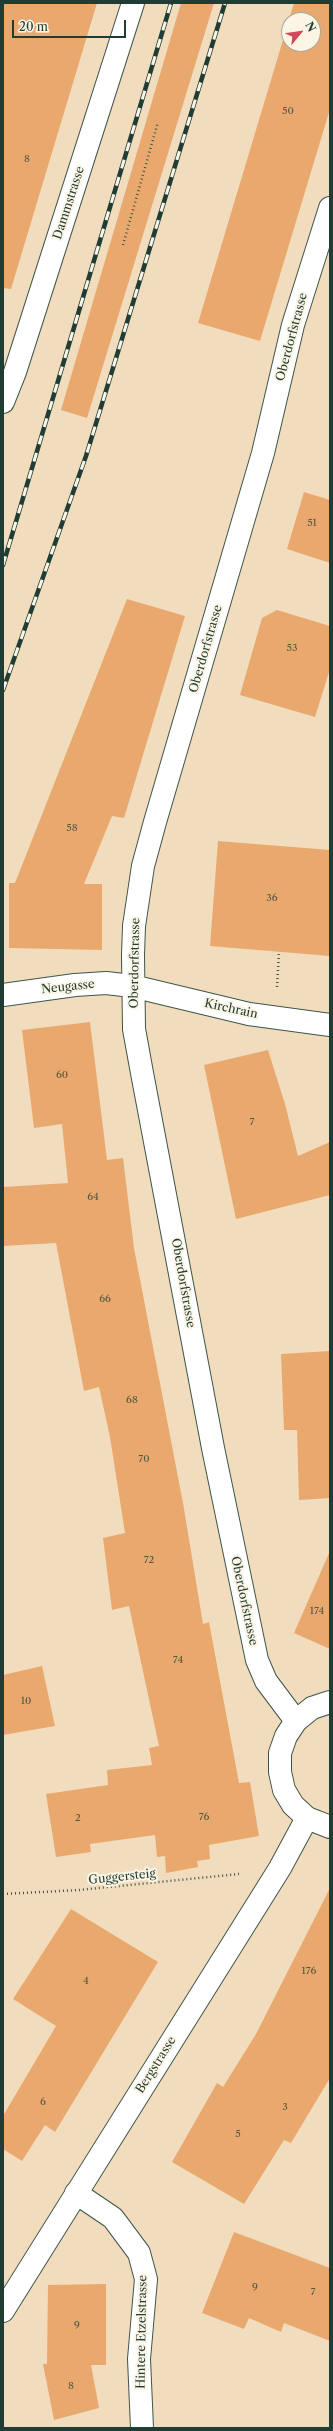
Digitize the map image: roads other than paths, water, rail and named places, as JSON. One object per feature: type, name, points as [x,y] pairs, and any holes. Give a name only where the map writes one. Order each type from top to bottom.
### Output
[{"type":"street","name":"Dammstrasse","points":[[3,402],[15,372],[133,3]]},
{"type":"street","name":"Oberdorfstrasse","points":[[296,1721],[266,1681],[257,1660],[213,1448],[142,1073],[134,1029],[132,986],[134,926],[143,866],[263,453],[293,325],[330,208]]},
{"type":"street","name":"Neugasse","points":[[3,995],[75,984],[106,983],[132,986]]},
{"type":"street","name":"Kirchrain","points":[[132,986],[249,1014],[330,1025]]},
{"type":"street","points":[[330,1702],[312,1708],[296,1721],[286,1736],[280,1753],[280,1772],[284,1790],[293,1805],[307,1818],[330,1827]]},
{"type":"street","name":"Bergstrasse","points":[[3,2311],[280,1868],[307,1818]]},
{"type":"street","name":"Hintere Etzelstrasse","points":[[76,2193],[113,2218],[139,2253],[146,2279],[139,2359],[142,2428]]},
{"type":"railway","points":[[3,565],[171,3]]},
{"type":"railway","points":[[3,690],[86,456],[225,3]]}]
